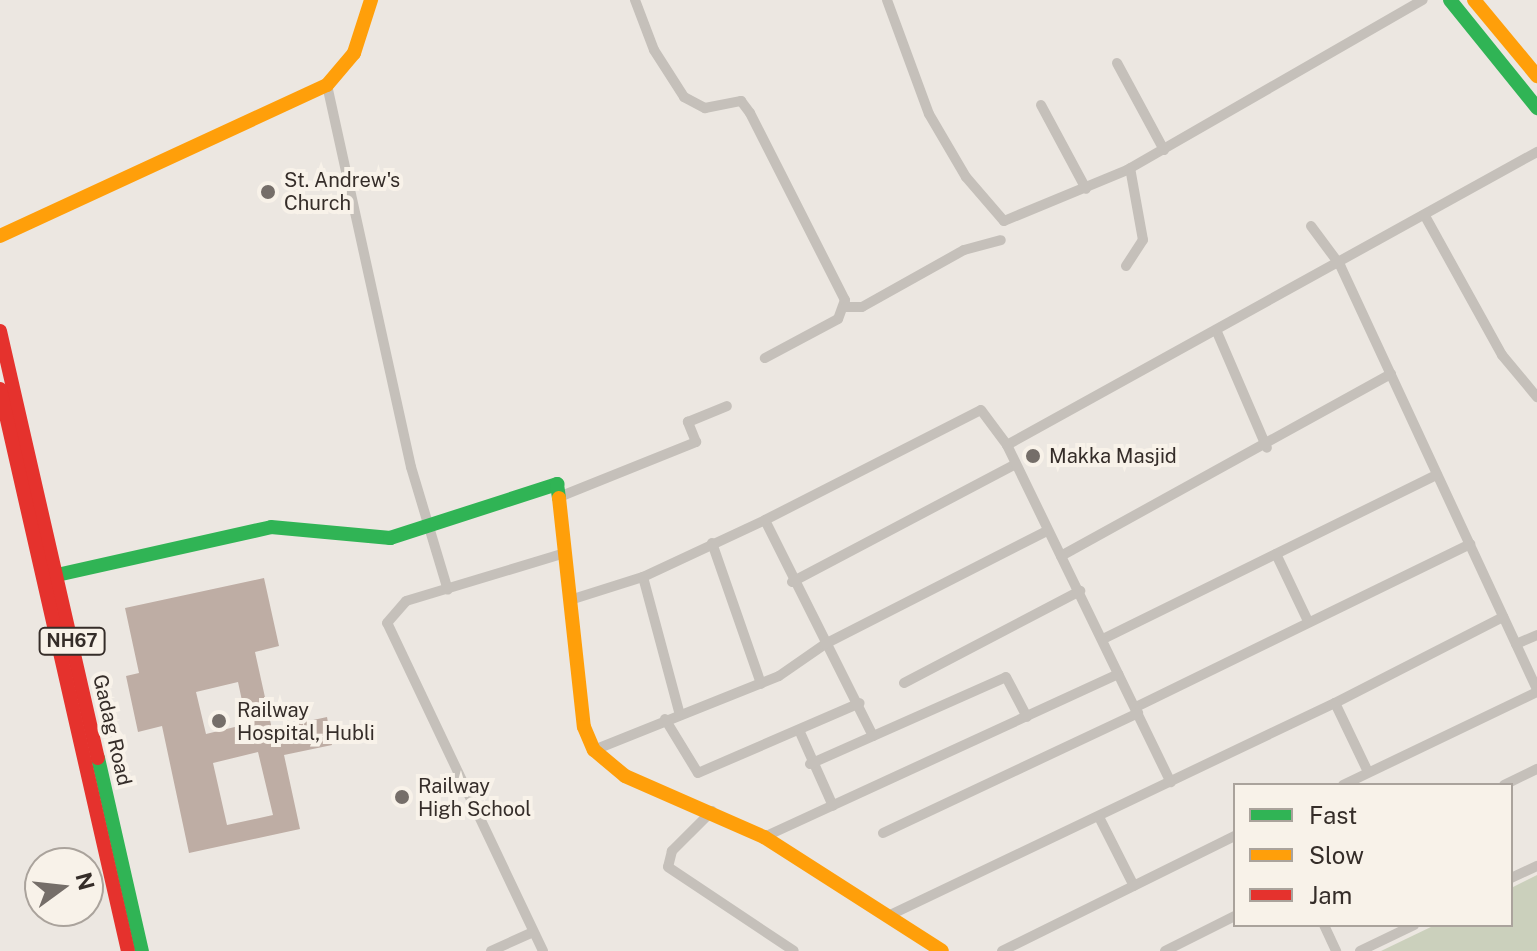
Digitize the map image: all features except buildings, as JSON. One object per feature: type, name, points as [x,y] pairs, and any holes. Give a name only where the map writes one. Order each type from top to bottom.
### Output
[{"type":"main road","points":[[0,236],[327,85],[354,53],[371,0]]},
{"type":"main road","points":[[1450,0],[1537,108]]},
{"type":"main road","points":[[1474,0],[1537,76]]},
{"type":"main road","name":"Gadag Road","points":[[0,331],[142,951]]},
{"type":"main road","name":"Gadag Road","points":[[0,389],[128,951]]},
{"type":"main road","points":[[57,575],[271,527],[390,538],[557,484],[584,727],[594,750],[625,776],[712,811],[764,837],[942,951]]},
{"type":"street","points":[[635,0],[654,50],[684,97],[705,108],[741,101],[750,113],[846,307]]},
{"type":"street","points":[[887,0],[929,114],[996,214],[1004,221],[1029,216],[1130,168],[1423,0]]},
{"type":"street","points":[[1117,63],[1164,150]]},
{"type":"street","points":[[327,85],[428,525],[448,590]]},
{"type":"street","points":[[1041,105],[1086,189]]},
{"type":"street","points":[[1007,445],[1340,265],[1537,152]]},
{"type":"street","points":[[1126,266],[1143,240],[1130,168]]},
{"type":"street","points":[[1425,216],[1502,355],[1537,397]]},
{"type":"street","points":[[1311,226],[1340,265],[1537,691],[1347,783]]},
{"type":"street","points":[[846,307],[862,307],[964,250],[1001,240]]},
{"type":"street","points":[[765,358],[838,319],[846,307]]},
{"type":"street","points":[[1217,332],[1267,448]]},
{"type":"street","points":[[1061,556],[1267,448],[1391,374]]},
{"type":"street","points":[[559,497],[696,442],[688,422],[727,406]]},
{"type":"street","points":[[570,600],[643,577],[765,520],[981,410],[1007,445],[1012,466],[1080,591],[1171,782]]},
{"type":"street","points":[[792,582],[1012,466]]},
{"type":"street","points":[[1103,639],[1437,475]]},
{"type":"street","points":[[765,520],[792,582],[860,703],[873,736]]},
{"type":"street","points":[[594,750],[665,719],[761,684],[825,644],[1047,531]]},
{"type":"street","points":[[712,543],[761,684]]},
{"type":"street","points":[[883,833],[1137,710],[1308,621],[1470,544]]},
{"type":"street","points":[[543,951],[390,638],[387,623],[396,606],[565,553]]},
{"type":"street","points":[[1276,554],[1308,621]]},
{"type":"street","points":[[643,577],[680,715]]},
{"type":"street","points":[[904,683],[1080,591]]},
{"type":"street","points":[[888,916],[1335,703],[1503,617]]},
{"type":"street","points":[[1516,644],[1537,635]]},
{"type":"street","points":[[764,837],[1118,674]]},
{"type":"street","points":[[810,764],[1006,677],[1027,717]]},
{"type":"street","points":[[665,719],[698,773],[860,703]]},
{"type":"street","points":[[1335,703],[1368,772]]},
{"type":"street","points":[[799,730],[810,764],[833,806]]},
{"type":"street","points":[[1508,783],[1537,769]]},
{"type":"street","points":[[712,811],[672,851],[668,867],[794,951]]},
{"type":"street","points":[[1099,817],[1134,886]]},
{"type":"street","points":[[1002,951],[1233,837]]},
{"type":"street","points":[[1513,877],[1537,866]]},
{"type":"street","points":[[1165,951],[1233,917]]},
{"type":"street","points":[[1325,927],[1336,951]]},
{"type":"street","points":[[1360,951],[1410,927]]},
{"type":"street","points":[[491,951],[533,932]]},
{"type":"green space","points":[[1537,875],[1537,951],[1381,951],[1431,927],[1513,927],[1513,887]]},
{"type":"traffic: fast","points":[[1450,0],[1537,108]]},
{"type":"traffic: fast","points":[[57,575],[271,527],[390,538],[557,484],[559,498]]},
{"type":"traffic: fast","points":[[98,758],[142,951]]},
{"type":"traffic: slow","points":[[0,236],[327,85],[354,53],[371,0]]},
{"type":"traffic: slow","points":[[1474,0],[1537,76]]},
{"type":"traffic: slow","points":[[559,498],[584,727],[594,750],[625,776],[764,837],[942,951]]},
{"type":"traffic: jam","points":[[0,331],[98,758]]},
{"type":"traffic: jam","points":[[0,389],[128,951]]},
{"type":"place","name":"St. Andrew's Church","points":[[268,192]]},
{"type":"place","name":"Makka Masjid","points":[[1033,456]]},
{"type":"place","name":"Railway Hospital, Hubli","points":[[219,721]]},
{"type":"place","name":"Railway High School","points":[[402,797]]}]
